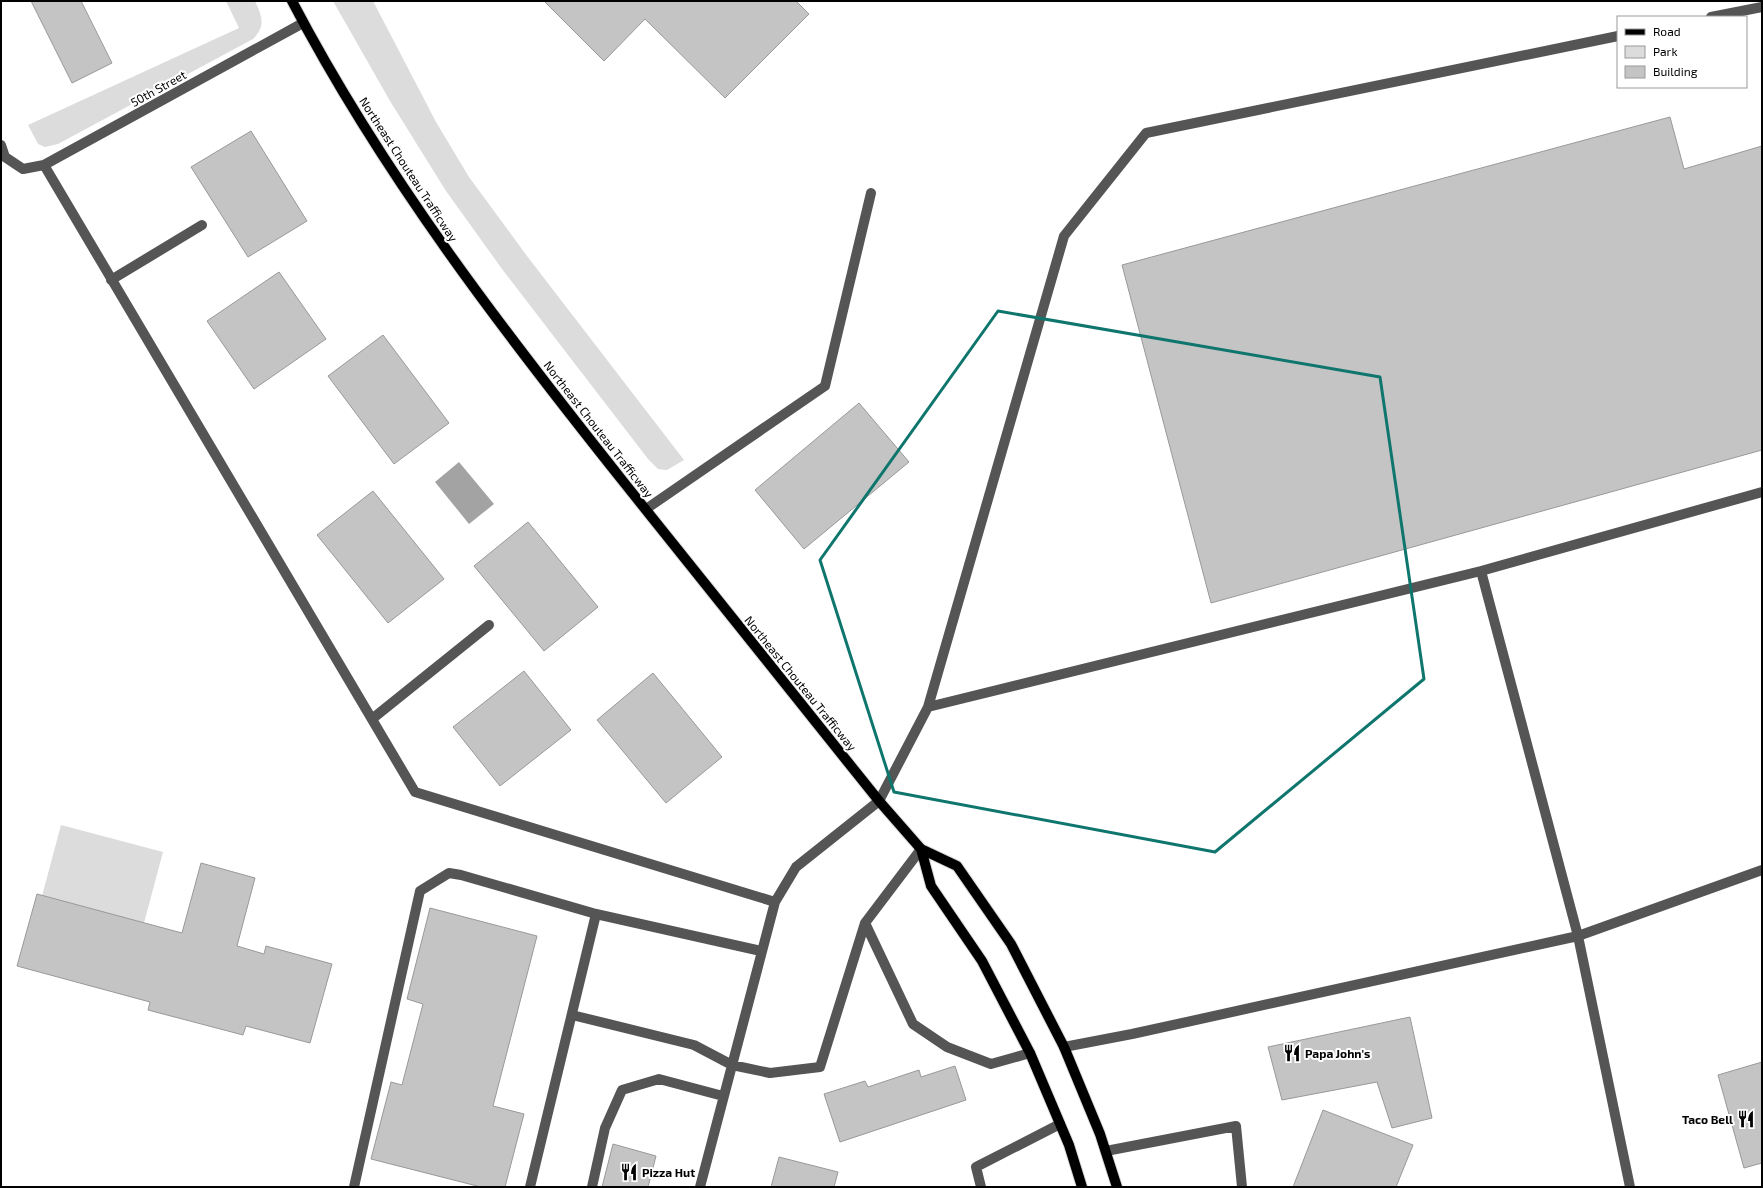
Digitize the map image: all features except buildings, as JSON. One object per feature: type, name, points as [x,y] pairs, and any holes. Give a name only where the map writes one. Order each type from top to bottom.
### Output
[{"type":"main road","name":"Northeast Chouteau Trafficway","points":[[292,1],[303,23],[346,96],[388,163],[472,286],[544,382],[879,801],[921,849],[958,866],[1011,944],[1064,1047],[1100,1134],[1117,1187]]},
{"type":"main road","name":"Northeast Chouteau Trafficway","points":[[921,849],[930,886],[982,961],[1030,1053],[1069,1145],[1082,1187]]},
{"type":"street","points":[[1716,16],[1762,7]]},
{"type":"street","name":"50th Street","points":[[1,145],[5,157],[23,169],[44,165],[303,23]]},
{"type":"street","points":[[700,1187],[775,902],[796,867],[879,801],[928,707],[1064,236],[1146,133],[1617,36]]},
{"type":"street","points":[[44,165],[415,792],[775,902]]},
{"type":"street","points":[[646,509],[825,386],[870,193]]},
{"type":"street","points":[[111,280],[202,225]]},
{"type":"street","points":[[928,707],[1481,571],[1762,492]]},
{"type":"street","points":[[1481,571],[1578,936],[1630,1187]]},
{"type":"street","points":[[372,719],[489,625]]},
{"type":"street","points":[[572,1015],[694,1045],[732,1065],[770,1073],[820,1067],[865,923],[921,849]]},
{"type":"street","points":[[1064,1047],[1132,1034],[1578,936],[1762,870]]},
{"type":"street","points":[[354,1187],[420,891],[449,873],[461,875],[596,914],[761,951]]},
{"type":"street","points":[[530,1187],[596,914]]},
{"type":"street","points":[[865,923],[913,1024],[947,1047],[991,1064],[1030,1053]]},
{"type":"street","points":[[592,1187],[605,1128],[622,1090],[659,1079],[723,1096]]},
{"type":"street","points":[[981,1187],[976,1168],[1060,1124]]},
{"type":"street","points":[[1106,1151],[1236,1126],[1242,1187]]},
{"type":"highlighted area","points":[[998,311],[1380,377],[1424,679],[1215,852],[894,792],[820,560]]},
{"type":"green space","points":[[226,1],[255,1],[262,21],[260,30],[253,39],[58,144],[45,147],[38,144],[28,125],[239,28]]},
{"type":"green space","points":[[333,1],[373,1],[436,122],[469,177],[527,256],[684,460],[667,470],[658,469],[648,459],[502,269],[446,191],[390,101]]},
{"type":"green space","points":[[61,825],[163,852],[144,923],[42,896]]},
{"type":"shaded area","points":[[459,462],[494,504],[469,524],[435,482]]},
{"type":"place","name":"Papa John's","points":[[1292,1053]]},
{"type":"place","name":"Taco Bell","points":[[1746,1119]]},
{"type":"place","name":"Pizza Hut","points":[[629,1172]]}]
